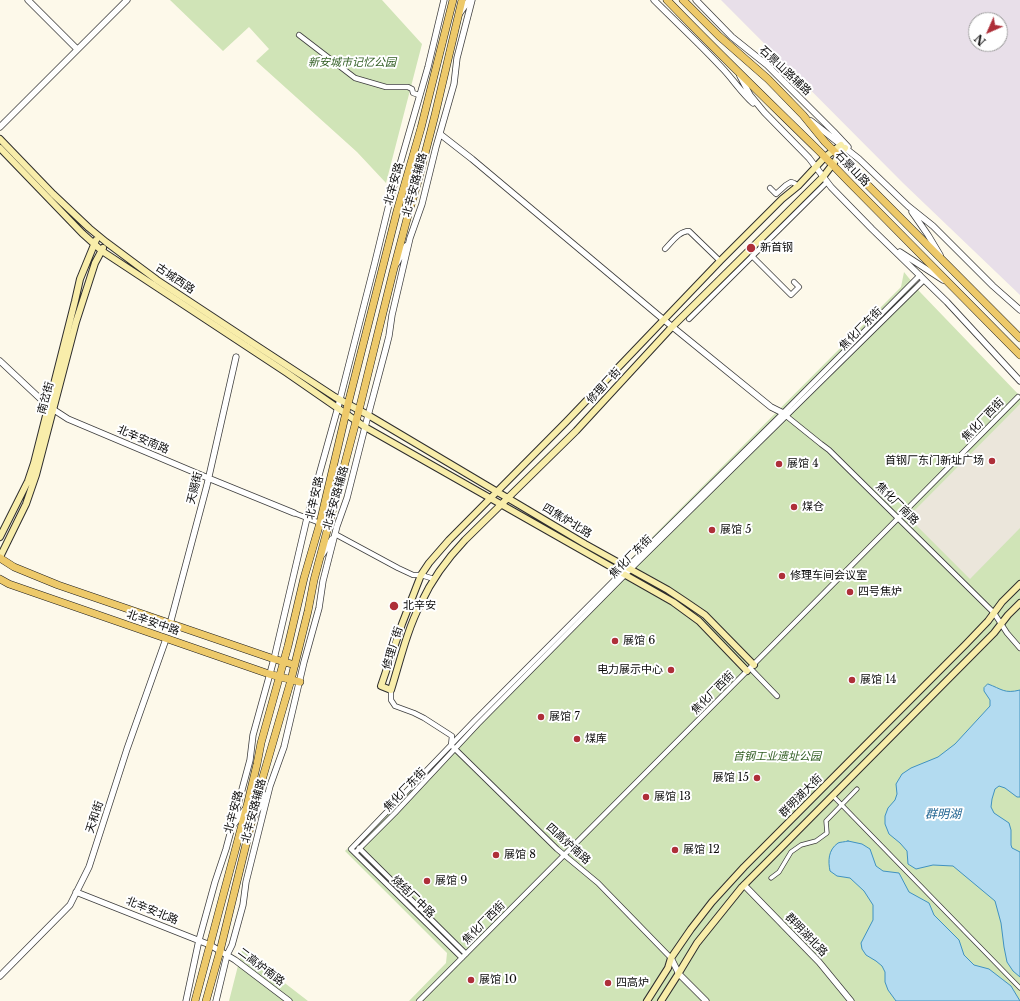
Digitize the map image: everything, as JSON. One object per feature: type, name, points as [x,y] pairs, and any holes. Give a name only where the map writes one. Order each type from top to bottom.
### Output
[{"type":"main road","name":"北辛安路","points":[[194,1001],[247,806],[261,743],[284,662],[304,578],[320,523],[348,404],[397,211],[453,0]]},
{"type":"main road","name":"北辛安路","points":[[206,1001],[220,951],[251,823],[295,665],[314,580],[429,137],[462,0]]},
{"type":"main road","name":"石景山路","points":[[667,0],[833,165],[1020,355]]},
{"type":"main road","name":"石景山路","points":[[683,0],[803,115],[825,142],[1020,338]]},
{"type":"main road","name":"古城西路","points":[[0,139],[53,194],[106,242],[157,280],[266,353],[339,400],[359,410]]},
{"type":"main road","name":"修理厂街","points":[[837,154],[825,157],[815,166],[798,186],[782,199],[720,261],[566,422],[496,491],[429,563],[421,575],[402,624],[381,686],[391,690],[411,624],[421,602],[447,560],[465,540],[576,431],[673,327],[825,179],[837,154],[843,147]]},
{"type":"main road","name":"古城西路","points":[[0,148],[82,233],[102,251],[156,285],[338,407],[356,421]]},
{"type":"main road","name":"南岔街","points":[[0,557],[26,504],[36,475],[80,279],[98,235]]},
{"type":"main road","name":"南岔街","points":[[0,536],[28,481],[95,263],[106,242]]},
{"type":"main road","name":"四焦炉北路","points":[[359,410],[586,544],[668,590],[704,615],[750,668]]},
{"type":"main road","name":"四焦炉北路","points":[[356,421],[673,602],[699,621],[750,668]]},
{"type":"main road","name":"北辛安中路","points":[[0,557],[14,567],[39,578],[170,624],[295,665]]},
{"type":"main road","name":"北辛安中路","points":[[0,579],[9,584],[166,639],[269,674],[300,682]]},
{"type":"main road","name":"群明湖大街","points":[[647,1001],[668,968],[671,958],[712,902],[744,867],[966,644],[988,621],[1002,602],[1020,584]]},
{"type":"main road","name":"群明湖大街","points":[[661,1001],[697,943],[744,885],[994,633],[1008,615],[1020,603]]},
{"type":"street","points":[[28,0],[77,49]]},
{"type":"street","points":[[0,127],[127,0]]},
{"type":"street","name":"北辛安路辅路","points":[[186,1001],[199,940],[250,760],[253,735],[274,659],[308,518],[338,407],[392,192],[428,67],[444,0]]},
{"type":"street","points":[[458,16],[468,0]]},
{"type":"street","name":"北辛安路辅路","points":[[216,1001],[243,905],[246,882],[270,786],[284,747],[319,608],[323,581],[335,534],[347,498],[388,342],[392,315],[410,238],[422,204],[454,84],[456,58],[472,0]]},
{"type":"street","points":[[654,0],[724,71],[744,94],[764,112],[809,158],[825,179],[947,302],[1020,381]]},
{"type":"street","name":"石景山路辅路","points":[[696,0],[732,37],[767,65],[859,159]]},
{"type":"street","points":[[299,35],[355,78],[386,87],[408,87],[412,89],[413,93],[419,95]]},
{"type":"street","points":[[428,67],[439,54]]},
{"type":"street","points":[[736,70],[750,95],[764,112]]},
{"type":"street","name":"石景山路","points":[[803,115],[859,159],[908,206],[933,226],[993,286],[1020,310]]},
{"type":"street","points":[[440,134],[664,320],[771,406],[785,414]]},
{"type":"street","points":[[689,319],[752,256],[825,179]]},
{"type":"street","points":[[770,188],[776,194],[791,182],[798,186]]},
{"type":"street","points":[[908,206],[942,259]]},
{"type":"street","points":[[872,228],[901,253],[950,284]]},
{"type":"street","points":[[665,249],[680,234],[685,231],[689,231],[720,261]]},
{"type":"street","points":[[393,272],[410,238]]},
{"type":"street","points":[[752,256],[791,295],[799,287],[794,282]]},
{"type":"street","points":[[375,262],[384,265]]},
{"type":"street","name":"焦化厂东街","points":[[351,849],[451,745],[922,277]]},
{"type":"street","points":[[361,317],[377,292]]},
{"type":"street","name":"天赐街","points":[[170,624],[208,478],[236,357]]},
{"type":"street","name":"北辛安南路","points":[[0,361],[50,408],[68,419],[208,478],[294,512]]},
{"type":"street","name":"焦化厂西街","points":[[419,1001],[1018,397]]},
{"type":"street","name":"焦化厂南路","points":[[785,414],[829,450],[899,518],[994,613],[1007,633],[1020,648]]},
{"type":"street","points":[[294,512],[320,523]]},
{"type":"street","points":[[319,561],[335,534],[413,575],[421,575],[434,579]]},
{"type":"street","name":"焦化厂东街","points":[[355,853],[623,574]]},
{"type":"street","name":"天和街","points":[[0,976],[70,905],[89,867],[127,749],[166,639]]},
{"type":"street","points":[[750,668],[777,696]]},
{"type":"street","points":[[391,690],[391,700],[395,706],[424,718],[452,736],[451,745]]},
{"type":"street","name":"四高炉南路","points":[[451,745],[565,855],[598,883],[671,958]]},
{"type":"street","points":[[251,823],[270,786]]},
{"type":"street","points":[[771,878],[779,872],[791,852],[801,845],[816,841],[827,833],[826,821],[857,789]]},
{"type":"street","points":[[833,796],[1020,988]]},
{"type":"street","points":[[232,826],[247,806]]},
{"type":"street","name":"烧结厂中路","points":[[355,845],[464,956]]},
{"type":"street","name":"烧结厂中路","points":[[351,849],[464,956]]},
{"type":"street","name":"群明湖北路","points":[[744,885],[819,962],[851,1001]]},
{"type":"street","name":"北辛安北路","points":[[76,892],[199,940],[220,951]]},
{"type":"street","name":"二高炉南路","points":[[220,951],[235,960],[288,1001]]},
{"type":"street","points":[[671,958],[679,974],[706,1001]]},
{"type":"shaded area","points":[[721,0],[1020,0],[1020,295],[903,183]]},
{"type":"shaded area","name":"首钢厂东门新址广场","points":[[1020,404],[1020,528],[970,579],[908,517]]},
{"type":"green space","name":"新安城市记忆公园","points":[[170,0],[382,0],[422,44],[386,183],[357,152],[256,61],[269,49],[249,27],[223,51]]},
{"type":"green space","name":"首钢工业遗址公园","points":[[904,272],[920,292],[1020,396],[1020,1001],[409,1001],[446,963],[447,953],[345,851],[671,518],[901,287]]},
{"type":"green space","points":[[242,950],[308,1001],[229,1001]]},
{"type":"water","name":"群明湖","points":[[988,684],[1007,691],[1020,690],[1020,797],[1017,797],[1005,788],[999,786],[995,789],[991,807],[994,813],[1009,823],[1012,848],[1020,852],[1020,977],[1013,971],[1007,962],[1001,923],[995,901],[953,866],[933,865],[916,869],[908,864],[907,851],[889,834],[885,824],[885,816],[888,808],[895,800],[897,794],[896,784],[902,774],[911,768],[938,757],[955,744],[990,706],[990,700],[984,691],[984,688]]},
{"type":"water","points":[[848,841],[862,844],[870,849],[876,866],[883,871],[899,873],[909,892],[929,903],[934,915],[959,940],[964,955],[974,965],[989,969],[1011,986],[1020,1001],[896,1001],[888,990],[885,982],[885,972],[882,966],[866,955],[862,949],[861,943],[873,920],[873,905],[864,891],[850,878],[837,876],[830,871],[829,860],[832,849],[838,843]]},
{"type":"place","name":"新首钢","points":[[751,248]]},
{"type":"place","name":"首钢厂东门新址广场","points":[[992,461]]},
{"type":"place","name":"展馆 4","points":[[779,464]]},
{"type":"place","name":"煤仓","points":[[794,507]]},
{"type":"place","name":"展馆 5","points":[[712,530]]},
{"type":"place","name":"修理车间会议室","points":[[782,576]]},
{"type":"place","name":"四号焦炉","points":[[850,592]]},
{"type":"place","name":"北辛安","points":[[394,606]]},
{"type":"place","name":"展馆 6","points":[[615,641]]},
{"type":"place","name":"电力展示中心","points":[[671,670]]},
{"type":"place","name":"展馆 14","points":[[852,680]]},
{"type":"place","name":"展馆 7","points":[[541,717]]},
{"type":"place","name":"煤库","points":[[577,739]]},
{"type":"place","name":"展馆 15","points":[[757,778]]},
{"type":"place","name":"展馆 13","points":[[646,797]]},
{"type":"place","name":"展馆 12","points":[[675,850]]},
{"type":"place","name":"展馆 8","points":[[496,855]]},
{"type":"place","name":"展馆 9","points":[[427,881]]},
{"type":"place","name":"展馆 10","points":[[471,980]]},
{"type":"place","name":"四高炉","points":[[608,983]]}]
